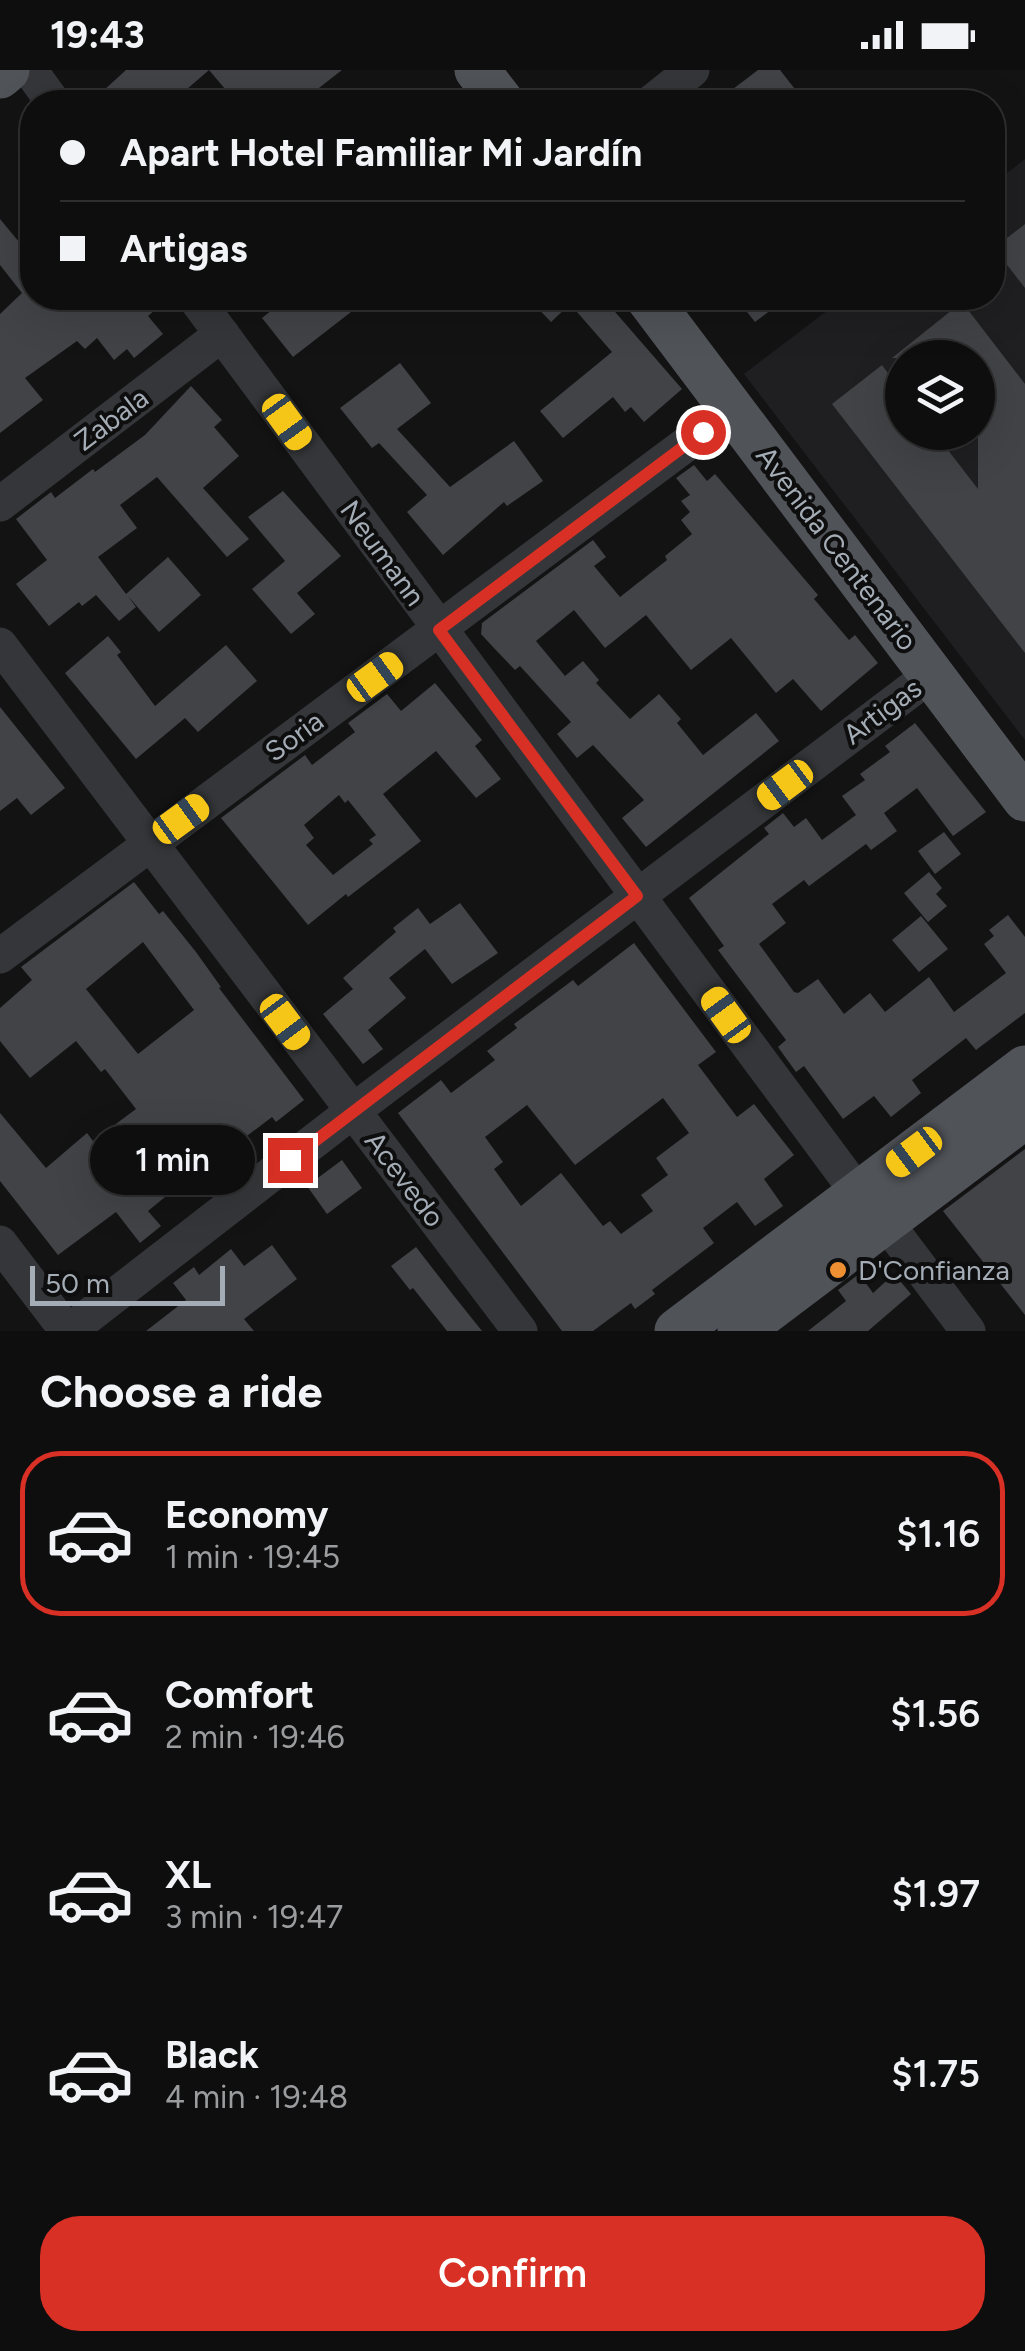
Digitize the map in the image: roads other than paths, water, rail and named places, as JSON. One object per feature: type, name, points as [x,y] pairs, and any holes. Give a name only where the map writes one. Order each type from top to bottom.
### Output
[{"type":"main road","points":[[0,76],[8,70]]},
{"type":"main road","points":[[477,70],[493,90]]},
{"type":"main road","name":"Avenida Centenario","points":[[657,310],[1025,799]]},
{"type":"main road","points":[[740,1331],[1025,1068]]},
{"type":"main road","points":[[677,1331],[1025,1116]]},
{"type":"street","points":[[667,90],[692,70]]},
{"type":"street","name":"Neumann","points":[[205,310],[637,896],[968,1331]]},
{"type":"street","name":"Zabala","points":[[0,504],[222,334]]},
{"type":"street","name":"Soria","points":[[0,956],[732,410]]},
{"type":"street","name":"Acevedo","points":[[0,645],[520,1331]]},
{"type":"street","name":"Artigas","points":[[68,1331],[932,674]]},
{"type":"street","points":[[0,1242],[68,1331]]},
{"type":"place","name":"D'Confianza","points":[[838,1270]]}]
